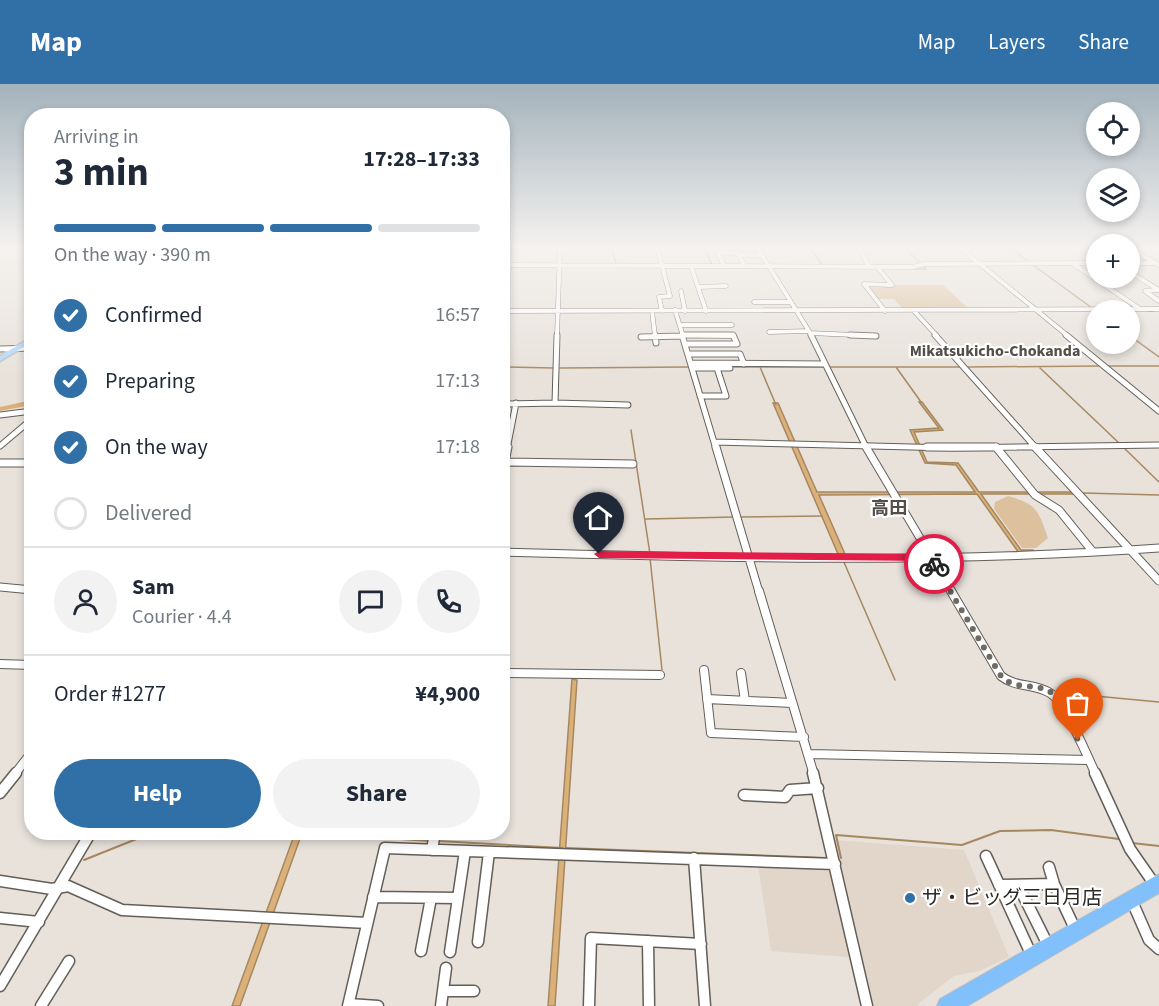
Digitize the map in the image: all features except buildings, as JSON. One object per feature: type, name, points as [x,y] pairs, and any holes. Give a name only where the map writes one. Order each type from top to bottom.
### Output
[{"type":"highway","points":[[947,1006],[1157,884]]},
{"type":"main road","points":[[0,358],[24,344]]},
{"type":"street","points":[[555,403],[558,290]]},
{"type":"street","points":[[662,310],[659,297],[670,296],[668,290]]},
{"type":"street","points":[[700,290],[706,310]]},
{"type":"street","points":[[784,290],[809,332],[866,447],[1001,676],[1011,685],[1041,689],[1055,695],[1125,841],[1145,874],[1157,884]]},
{"type":"street","points":[[869,290],[885,310]]},
{"type":"street","points":[[1011,290],[1159,411]]},
{"type":"street","points":[[1112,290],[1141,309]]},
{"type":"street","points":[[1159,290],[1144,291],[1159,302]]},
{"type":"street","points":[[681,291],[685,310]]},
{"type":"street","points":[[754,310],[752,301],[791,302]]},
{"type":"street","points":[[510,311],[1141,309],[1157,311]]},
{"type":"street","points":[[652,310],[656,343]]},
{"type":"street","points":[[675,310],[792,704],[809,754],[867,1006]]},
{"type":"street","points":[[914,311],[1034,446],[1159,581]]},
{"type":"street","points":[[680,325],[732,325]]},
{"type":"street","points":[[666,328],[667,336]]},
{"type":"street","points":[[769,332],[874,336]]},
{"type":"street","points":[[641,337],[733,335],[737,345],[686,344]]},
{"type":"street","points":[[0,349],[24,348]]},
{"type":"street","points":[[688,354],[740,354],[744,364]]},
{"type":"street","points":[[692,366],[825,364]]},
{"type":"street","points":[[692,366],[730,368]]},
{"type":"street","points":[[700,396],[726,396],[717,368]]},
{"type":"street","points":[[510,403],[628,405]]},
{"type":"street","points":[[510,432],[516,403]]},
{"type":"street","points":[[0,414],[24,412]]},
{"type":"street","points":[[0,446],[24,426]]},
{"type":"street","points":[[714,442],[919,448],[1159,445]]},
{"type":"street","points":[[996,447],[1034,493],[1059,510],[1093,552]]},
{"type":"street","points":[[510,462],[633,464]]},
{"type":"street","points":[[0,463],[24,463]]},
{"type":"street","points":[[510,552],[930,557],[1033,556],[1159,548]]},
{"type":"street","points":[[0,587],[24,589]]},
{"type":"street","points":[[0,664],[24,665]]},
{"type":"street","points":[[704,670],[711,733],[804,737]]},
{"type":"street","points":[[510,673],[660,675]]},
{"type":"street","points":[[741,673],[745,701]]},
{"type":"street","points":[[707,699],[792,704]]},
{"type":"street","points":[[809,754],[1088,760]]},
{"type":"street","points":[[0,793],[24,762]]},
{"type":"street","points":[[744,795],[785,797],[790,790],[818,788]]},
{"type":"street","points":[[0,986],[86,840]]},
{"type":"street","points":[[432,850],[434,840]]},
{"type":"street","points":[[378,1006],[348,1005],[385,848],[835,864]]},
{"type":"street","points":[[450,952],[465,851]]},
{"type":"street","points":[[478,942],[489,852]]},
{"type":"street","points":[[986,856],[999,885],[1041,952]]},
{"type":"street","points":[[694,858],[705,1006]]},
{"type":"street","points":[[1049,867],[1054,884],[1076,931]]},
{"type":"street","points":[[0,882],[52,889],[68,886],[122,910],[367,923]]},
{"type":"street","points":[[999,885],[1054,884]]},
{"type":"street","points":[[1018,885],[1041,952]]},
{"type":"street","points":[[373,897],[458,898]]},
{"type":"street","points":[[421,951],[431,898]]},
{"type":"street","points":[[1131,900],[1149,940],[1159,949]]},
{"type":"street","points":[[0,918],[39,922]]},
{"type":"street","points":[[589,1006],[591,938],[701,944]]},
{"type":"street","points":[[648,942],[649,1006]]},
{"type":"street","points":[[41,1006],[69,961]]},
{"type":"street","points":[[441,1006],[446,969]]},
{"type":"street","points":[[443,991],[474,991]]},
{"type":"shaded area","points":[[870,290],[948,290],[969,309],[904,310],[894,299],[877,299]]},
{"type":"shaded area","points":[[919,402],[922,402],[943,430],[914,432],[927,462],[958,463],[979,492],[1073,492],[1075,494],[981,494],[1021,550],[1033,550],[1034,552],[1019,553],[977,494],[819,495],[845,554],[838,554],[773,403],[778,403],[817,492],[975,492],[956,465],[925,463],[910,430],[939,428]]},
{"type":"shaded area","points":[[1008,496],[1031,505],[1039,515],[1048,538],[1036,548],[1022,548],[994,509],[995,502]]},
{"type":"shaded area","points":[[572,679],[577,680],[555,1006],[548,1006]]},
{"type":"shaded area","points":[[292,840],[299,840],[240,1006],[232,1006]]},
{"type":"shaded area","points":[[835,840],[964,850],[1009,957],[979,971],[954,976],[918,1006],[871,1006],[859,958],[771,951],[758,865],[840,868]]},
{"type":"waterway","points":[[1067,290],[1086,304]]},
{"type":"waterway","points":[[1148,311],[1153,311]]},
{"type":"waterway","points":[[1140,343],[1159,357]]},
{"type":"waterway","points":[[967,367],[1101,366]]},
{"type":"waterway","points":[[1108,366],[1159,366]]},
{"type":"waterway","points":[[510,367],[553,368]]},
{"type":"waterway","points":[[560,368],[690,367]]},
{"type":"waterway","points":[[730,367],[760,367]]},
{"type":"waterway","points":[[760,367],[823,367]]},
{"type":"waterway","points":[[760,367],[776,405]]},
{"type":"waterway","points":[[830,367],[896,367]]},
{"type":"waterway","points":[[896,367],[960,367]]},
{"type":"waterway","points":[[896,367],[921,402]]},
{"type":"waterway","points":[[1040,368],[1119,443]]},
{"type":"waterway","points":[[0,409],[24,404]]},
{"type":"waterway","points":[[631,430],[650,554]]},
{"type":"waterway","points":[[1123,447],[1159,482]]},
{"type":"waterway","points":[[1083,493],[1159,495]]},
{"type":"waterway","points":[[739,517],[822,516]]},
{"type":"waterway","points":[[646,519],[735,517]]},
{"type":"waterway","points":[[650,558],[662,670]]},
{"type":"waterway","points":[[843,560],[895,680]]},
{"type":"waterway","points":[[1063,693],[1159,702]]},
{"type":"waterway","points":[[841,858],[836,835],[962,845],[1000,831],[1051,830],[1119,839]]},
{"type":"waterway","points":[[84,860],[134,840]]},
{"type":"waterway","points":[[415,840],[430,841]]},
{"type":"waterway","points":[[438,841],[562,848]]},
{"type":"waterway","points":[[1132,843],[1159,846]]},
{"type":"waterway","points":[[566,848],[826,858]]},
{"type":"way so far","points":[[934,564],[1005,681],[1018,687],[1041,689],[1055,695],[1078,740]]},
{"type":"place","name":"ザ・ビッグ三日月店","points":[[910,898]]},
{"type":"district","name":"Mikatsukicho-Chokanda","points":[[995,351]]},
{"type":"district","name":"高田","points":[[889,508]]},
{"type":"route","points":[[599,554],[930,557],[934,564]]}]
